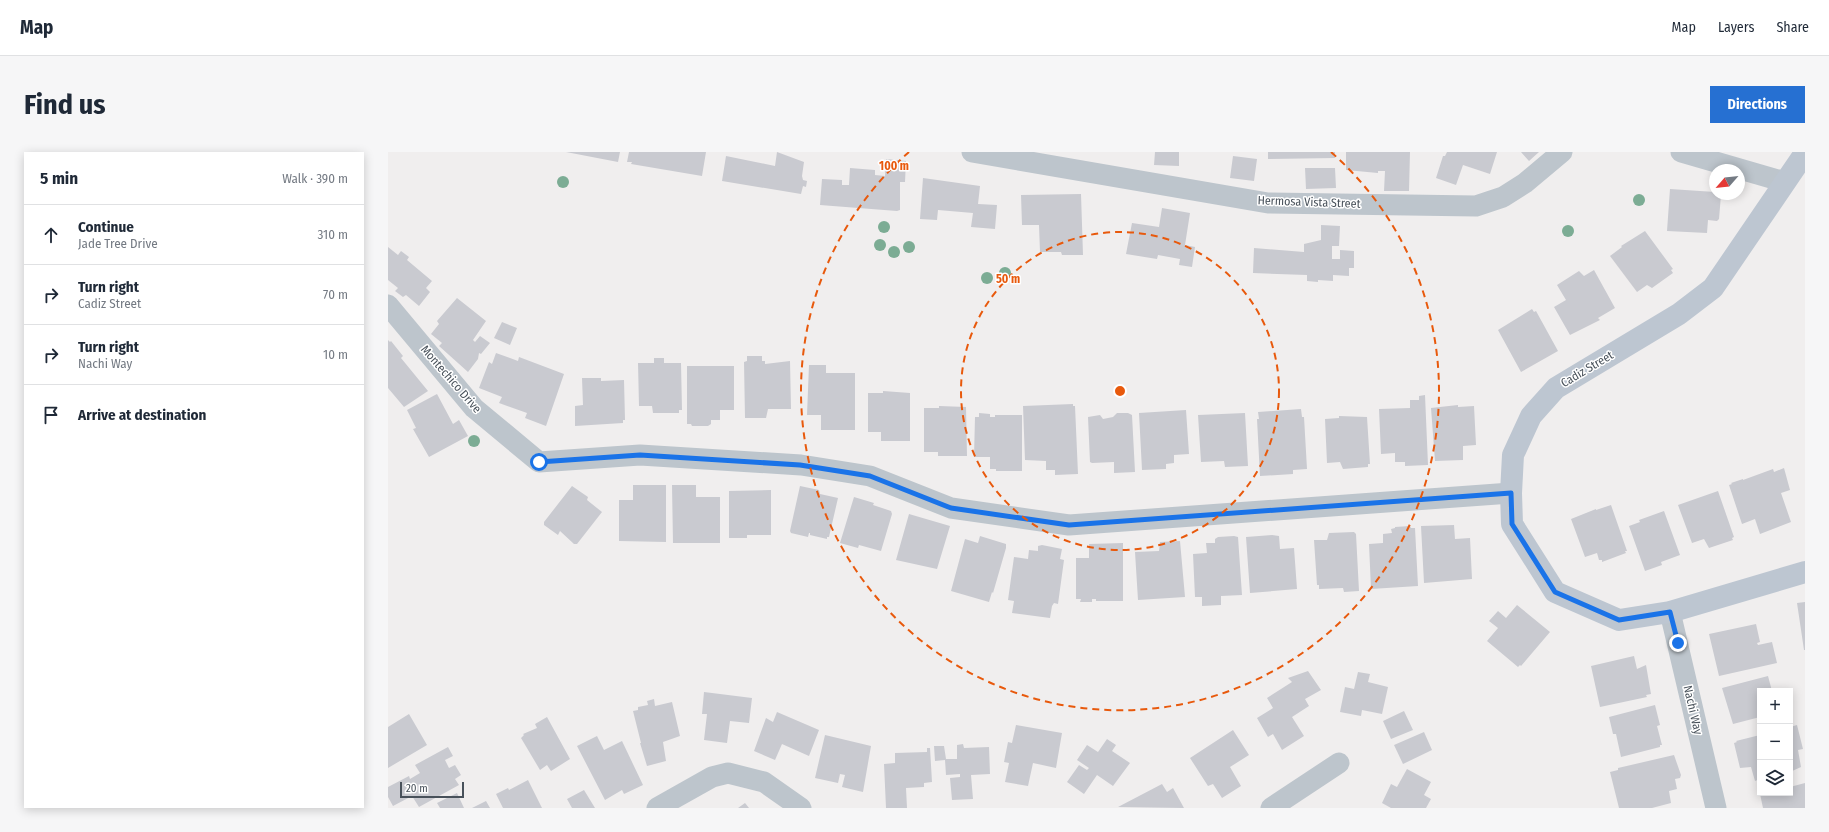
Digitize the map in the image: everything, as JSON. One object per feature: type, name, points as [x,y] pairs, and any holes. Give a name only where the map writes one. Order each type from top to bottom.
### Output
[{"type":"street","name":"Hermosa Vista Street","points":[[972,152],[1268,203],[1476,206],[1503,197],[1524,183],[1562,152]]},
{"type":"street","points":[[1681,152],[1785,182]]},
{"type":"street","name":"Cadiz Street","points":[[1805,153],[1713,288],[1679,314],[1556,388],[1531,416],[1513,455],[1511,493],[1512,524],[1555,592],[1619,620],[1670,612],[1805,572]]},
{"type":"street","name":"Montechico Drive","points":[[388,305],[474,408],[539,462],[640,455],[800,465],[870,476],[951,508],[1069,525],[1511,493]]},
{"type":"street","name":"Nachi Way","points":[[1670,612],[1716,808]]},
{"type":"street","points":[[1271,808],[1339,763]]},
{"type":"street","points":[[656,808],[712,777],[728,773],[764,782],[801,808]]},
{"type":"building","points":[[566,152],[620,152],[618,162]]},
{"type":"building","points":[[629,152],[706,152],[702,176],[631,164],[632,162],[627,162]]},
{"type":"building","points":[[777,152],[804,162],[802,176],[803,180],[807,181],[806,187],[803,186],[801,194],[722,181],[726,156],[775,166]]},
{"type":"building","points":[[1155,152],[1179,152],[1179,166],[1154,165]]},
{"type":"building","points":[[1268,152],[1335,152],[1335,158],[1268,159]]},
{"type":"building","points":[[1346,152],[1410,152],[1409,191],[1384,191],[1385,171],[1378,171],[1378,173],[1346,170]]},
{"type":"building","points":[[1447,152],[1497,152],[1490,174],[1463,165],[1456,185],[1436,178],[1443,156],[1445,156]]},
{"type":"building","points":[[1521,152],[1539,152],[1529,161]]},
{"type":"building","points":[[1233,156],[1257,159],[1254,181],[1230,178]]},
{"type":"building","points":[[886,159],[906,161],[905,182],[900,182],[900,210],[820,205],[822,179],[842,180],[842,185],[849,185],[850,168],[875,170],[875,175],[885,176]]},
{"type":"building","points":[[1305,168],[1335,168],[1336,188],[1306,189]]},
{"type":"building","points":[[923,178],[980,186],[978,204],[997,205],[995,229],[971,227],[973,213],[938,210],[937,220],[920,219]]},
{"type":"building","points":[[1670,189],[1709,192],[1709,200],[1721,200],[1719,219],[1717,221],[1708,220],[1707,233],[1667,231]]},
{"type":"building","points":[[1081,194],[1083,255],[1062,255],[1061,252],[1040,252],[1039,225],[1022,225],[1021,195]]},
{"type":"building","points":[[1162,208],[1190,213],[1185,245],[1195,247],[1192,267],[1179,265],[1180,259],[1158,255],[1157,259],[1126,254],[1132,223],[1159,227]]},
{"type":"building","points":[[1321,225],[1340,226],[1339,246],[1332,246],[1332,259],[1340,259],[1340,250],[1354,251],[1354,268],[1349,268],[1349,276],[1333,275],[1333,281],[1318,280],[1318,282],[1307,281],[1307,275],[1253,273],[1254,248],[1304,252],[1304,244],[1321,240]]},
{"type":"building","points":[[1645,231],[1673,269],[1671,270],[1673,273],[1652,288],[1647,285],[1637,292],[1610,256],[1622,247],[1621,246]]},
{"type":"building","points":[[388,247],[398,255],[401,251],[409,257],[407,260],[432,281],[426,288],[430,292],[419,306],[406,295],[403,297],[395,291],[398,288],[388,280]]},
{"type":"building","points":[[1594,270],[1615,308],[1598,318],[1600,320],[1570,335],[1554,307],[1566,300],[1557,285],[1579,271],[1584,276]]},
{"type":"building","points":[[457,298],[486,321],[473,340],[475,342],[480,336],[490,343],[481,354],[479,353],[478,359],[468,372],[439,346],[442,343],[431,334],[439,324],[437,321]]},
{"type":"building","points":[[1532,309],[1534,312],[1536,311],[1558,351],[1521,372],[1498,330]]},
{"type":"building","points":[[502,322],[517,328],[510,345],[494,338]]},
{"type":"building","points":[[388,340],[390,342],[391,341],[403,356],[401,358],[428,391],[404,407],[388,388]]},
{"type":"building","points":[[496,353],[518,361],[519,357],[564,374],[546,426],[525,418],[527,413],[499,403],[502,397],[479,388],[489,362],[492,364]]},
{"type":"building","points":[[747,356],[762,356],[762,361],[765,361],[765,364],[790,361],[791,409],[768,409],[766,418],[745,418],[744,362],[747,361]]},
{"type":"building","points":[[654,358],[664,358],[664,363],[681,363],[682,410],[679,410],[679,413],[653,413],[652,406],[639,406],[638,363],[654,363]]},
{"type":"building","points":[[809,365],[826,365],[826,373],[855,373],[855,430],[821,430],[821,415],[807,415]]},
{"type":"building","points":[[687,366],[734,366],[734,410],[720,410],[720,420],[711,420],[711,424],[708,426],[692,426],[691,424],[687,424]]},
{"type":"building","points":[[582,378],[601,378],[601,381],[624,380],[625,420],[623,420],[623,423],[575,426],[575,406],[583,405]]},
{"type":"building","points":[[883,391],[910,393],[910,441],[881,441],[881,432],[868,432],[868,393],[883,393]]},
{"type":"building","points":[[437,394],[453,424],[459,420],[468,436],[429,457],[413,429],[416,428],[407,410]]},
{"type":"building","points":[[1425,395],[1428,465],[1405,466],[1405,462],[1395,462],[1395,453],[1381,454],[1379,409],[1410,408],[1410,400],[1419,400],[1419,396]]},
{"type":"building","points":[[1073,404],[1073,406],[1075,406],[1078,474],[1055,475],[1055,470],[1046,470],[1046,461],[1025,460],[1023,406]]},
{"type":"building","points":[[1458,405],[1458,407],[1474,406],[1476,445],[1463,446],[1463,460],[1435,461],[1431,408]]},
{"type":"building","points":[[939,406],[966,407],[967,456],[938,456],[938,452],[924,452],[924,408],[939,408]]},
{"type":"building","points":[[1301,409],[1302,417],[1304,417],[1307,469],[1293,470],[1293,474],[1260,476],[1257,419],[1259,419],[1258,412]]},
{"type":"building","points":[[1186,410],[1189,454],[1174,455],[1174,463],[1166,464],[1166,469],[1142,470],[1139,413]]},
{"type":"building","points":[[979,413],[990,414],[990,417],[995,417],[995,415],[1022,415],[1022,471],[996,471],[996,469],[990,469],[990,457],[974,457],[975,417],[979,417]]},
{"type":"building","points":[[1117,413],[1128,413],[1132,415],[1135,472],[1114,473],[1114,462],[1090,462],[1088,417],[1100,415],[1103,419],[1113,417]]},
{"type":"building","points":[[1245,413],[1248,466],[1225,467],[1224,461],[1201,462],[1198,415]]},
{"type":"building","points":[[1339,416],[1367,417],[1370,464],[1368,464],[1368,467],[1343,469],[1340,462],[1327,463],[1325,419],[1339,418]]},
{"type":"building","points":[[1784,468],[1790,490],[1781,493],[1791,522],[1760,534],[1755,519],[1742,524],[1729,485],[1773,469],[1774,472]]},
{"type":"building","points":[[633,485],[666,485],[666,542],[619,541],[619,500],[633,500]]},
{"type":"building","points":[[672,485],[696,485],[696,497],[720,497],[720,543],[673,543]]},
{"type":"building","points":[[572,486],[588,497],[587,500],[602,512],[577,544],[574,544],[560,531],[558,535],[544,525],[544,522]]},
{"type":"building","points":[[800,486],[819,490],[820,494],[838,498],[829,537],[827,537],[827,539],[810,535],[810,533],[808,537],[791,533],[790,531]]},
{"type":"building","points":[[771,490],[771,535],[747,535],[747,538],[729,538],[729,491]]},
{"type":"building","points":[[1718,491],[1734,537],[1732,538],[1733,540],[1709,548],[1704,539],[1692,543],[1678,505]]},
{"type":"building","points":[[854,497],[874,503],[873,505],[891,511],[892,514],[881,551],[859,545],[858,548],[840,543]]},
{"type":"building","points":[[1611,505],[1627,551],[1625,551],[1626,553],[1602,562],[1602,560],[1599,560],[1597,553],[1585,557],[1571,519]]},
{"type":"building","points":[[1664,511],[1680,555],[1661,562],[1662,565],[1645,571],[1629,526],[1640,522],[1639,520]]},
{"type":"building","points":[[909,514],[950,526],[937,569],[896,560]]},
{"type":"building","points":[[1454,525],[1455,539],[1470,538],[1472,579],[1424,583],[1421,526]]},
{"type":"building","points":[[1410,526],[1411,528],[1415,528],[1418,586],[1371,589],[1369,544],[1383,543],[1383,534],[1392,533],[1391,529],[1395,527]]},
{"type":"building","points":[[1354,532],[1356,534],[1359,591],[1344,592],[1343,588],[1319,589],[1319,585],[1317,585],[1314,540],[1327,540],[1329,533]]},
{"type":"building","points":[[1272,535],[1279,536],[1280,549],[1294,548],[1297,589],[1250,593],[1246,537]]},
{"type":"building","points":[[980,536],[1006,544],[993,593],[992,592],[989,602],[951,591],[965,539],[978,543]]},
{"type":"building","points":[[1218,537],[1238,537],[1242,595],[1221,596],[1221,605],[1202,606],[1202,597],[1195,597],[1193,554],[1207,553],[1206,543],[1215,543],[1215,539]]},
{"type":"building","points":[[1180,541],[1185,597],[1138,600],[1135,552],[1159,551],[1160,542]]},
{"type":"building","points":[[1123,543],[1123,601],[1096,601],[1096,599],[1092,599],[1092,602],[1080,602],[1081,599],[1076,599],[1076,558],[1089,558],[1089,544]]},
{"type":"building","points":[[1042,545],[1062,549],[1060,559],[1064,560],[1058,604],[1054,603],[1052,606],[1050,618],[1012,613],[1014,601],[1008,600],[1014,557],[1028,559],[1029,550],[1038,551],[1038,546]]},
{"type":"building","points":[[1805,602],[1805,650],[1804,650],[1797,603]]},
{"type":"building","points":[[1517,605],[1550,632],[1521,666],[1520,665],[1518,667],[1487,641],[1498,628],[1489,621],[1498,611],[1506,618]]},
{"type":"building","points":[[1756,624],[1760,642],[1757,643],[1758,645],[1772,642],[1777,663],[1719,676],[1709,634]]},
{"type":"building","points":[[1634,656],[1637,669],[1646,665],[1651,694],[1646,695],[1647,697],[1600,707],[1591,666]]},
{"type":"building","points":[[1308,671],[1321,690],[1305,699],[1309,706],[1292,717],[1304,736],[1282,750],[1273,734],[1268,737],[1257,718],[1273,708],[1267,698],[1292,682],[1288,678]]},
{"type":"building","points":[[1358,672],[1370,674],[1368,682],[1388,687],[1382,714],[1362,710],[1361,716],[1340,712],[1345,687],[1354,689]]},
{"type":"building","points":[[1768,676],[1771,688],[1757,688],[1757,718],[1733,724],[1722,688]]},
{"type":"building","points":[[704,692],[752,698],[749,723],[730,721],[727,743],[704,740],[707,714],[702,714]]},
{"type":"building","points":[[654,699],[655,706],[672,702],[680,736],[663,742],[666,761],[647,766],[633,711],[638,710],[638,707],[648,705],[647,701]]},
{"type":"building","points":[[1655,705],[1660,725],[1657,726],[1662,745],[1660,745],[1660,747],[1621,757],[1616,734],[1613,734],[1609,717]]},
{"type":"building","points":[[1404,711],[1413,730],[1391,739],[1383,721]]},
{"type":"building","points":[[777,712],[819,730],[809,756],[782,744],[775,760],[754,751],[766,718],[773,722]]},
{"type":"building","points":[[409,714],[427,745],[388,768],[388,727]]},
{"type":"building","points":[[547,717],[570,759],[551,771],[547,765],[540,770],[521,738],[524,735],[523,734],[537,728],[535,724]]},
{"type":"building","points":[[1016,725],[1062,733],[1056,768],[1033,763],[1028,786],[1005,782],[1009,763],[1004,762],[1008,742],[1012,743]]},
{"type":"building","points":[[1797,725],[1803,749],[1798,750],[1801,767],[1793,771],[1793,760],[1793,726]]},
{"type":"building","points":[[1233,730],[1249,755],[1230,767],[1241,786],[1222,798],[1213,784],[1208,786],[1190,758]]},
{"type":"building","points":[[1424,732],[1432,750],[1403,764],[1394,745]]},
{"type":"building","points":[[825,735],[871,746],[863,792],[842,787],[845,775],[840,774],[838,783],[815,778]]},
{"type":"building","points":[[597,736],[604,750],[622,741],[643,785],[624,794],[622,790],[605,800],[577,746]]},
{"type":"building","points":[[1757,736],[1757,780],[1755,781],[1751,767],[1740,768],[1734,743],[1737,742],[1736,741]]},
{"type":"building","points":[[1107,739],[1116,745],[1112,751],[1130,763],[1113,786],[1097,775],[1084,794],[1067,782],[1079,765],[1087,770],[1089,768],[1077,760],[1087,745],[1098,752]]},
{"type":"building","points":[[963,744],[964,748],[989,747],[990,774],[971,775],[973,799],[952,800],[950,778],[960,777],[960,774],[946,775],[945,760],[935,761],[934,746],[944,746],[946,759],[957,759],[957,745]]},
{"type":"building","points":[[448,747],[453,756],[445,760],[449,768],[455,765],[461,775],[455,779],[459,785],[419,807],[412,796],[393,806],[388,797],[388,787],[409,776],[410,779],[420,773],[415,765]]},
{"type":"building","points":[[927,748],[930,748],[932,782],[924,783],[924,787],[906,788],[907,808],[886,808],[884,764],[895,763],[895,753],[927,752]]},
{"type":"building","points":[[1674,755],[1681,775],[1680,778],[1675,779],[1677,789],[1669,791],[1671,803],[1652,808],[1619,808],[1610,772],[1618,770],[1618,768]]},
{"type":"building","points":[[1407,769],[1431,782],[1424,795],[1431,799],[1426,808],[1391,808],[1382,803],[1391,784],[1397,787]]},
{"type":"building","points":[[528,780],[542,808],[503,808],[496,794],[508,788],[509,790]]},
{"type":"building","points":[[1805,783],[1805,808],[1763,808],[1760,796],[1793,796],[1793,786]]},
{"type":"building","points":[[1162,784],[1167,792],[1173,788],[1184,808],[1118,807]]},
{"type":"building","points":[[584,790],[595,808],[572,808],[567,799]]},
{"type":"building","points":[[457,793],[464,808],[440,808],[437,803]]},
{"type":"building","points":[[486,801],[490,808],[472,808]]},
{"type":"building","points":[[745,803],[749,808],[738,808]]},
{"type":"route","points":[[539,462],[640,455],[800,465],[870,476],[951,508],[1069,525],[1511,493],[1512,524],[1555,592],[1619,620],[1670,612],[1678,643]]}]
